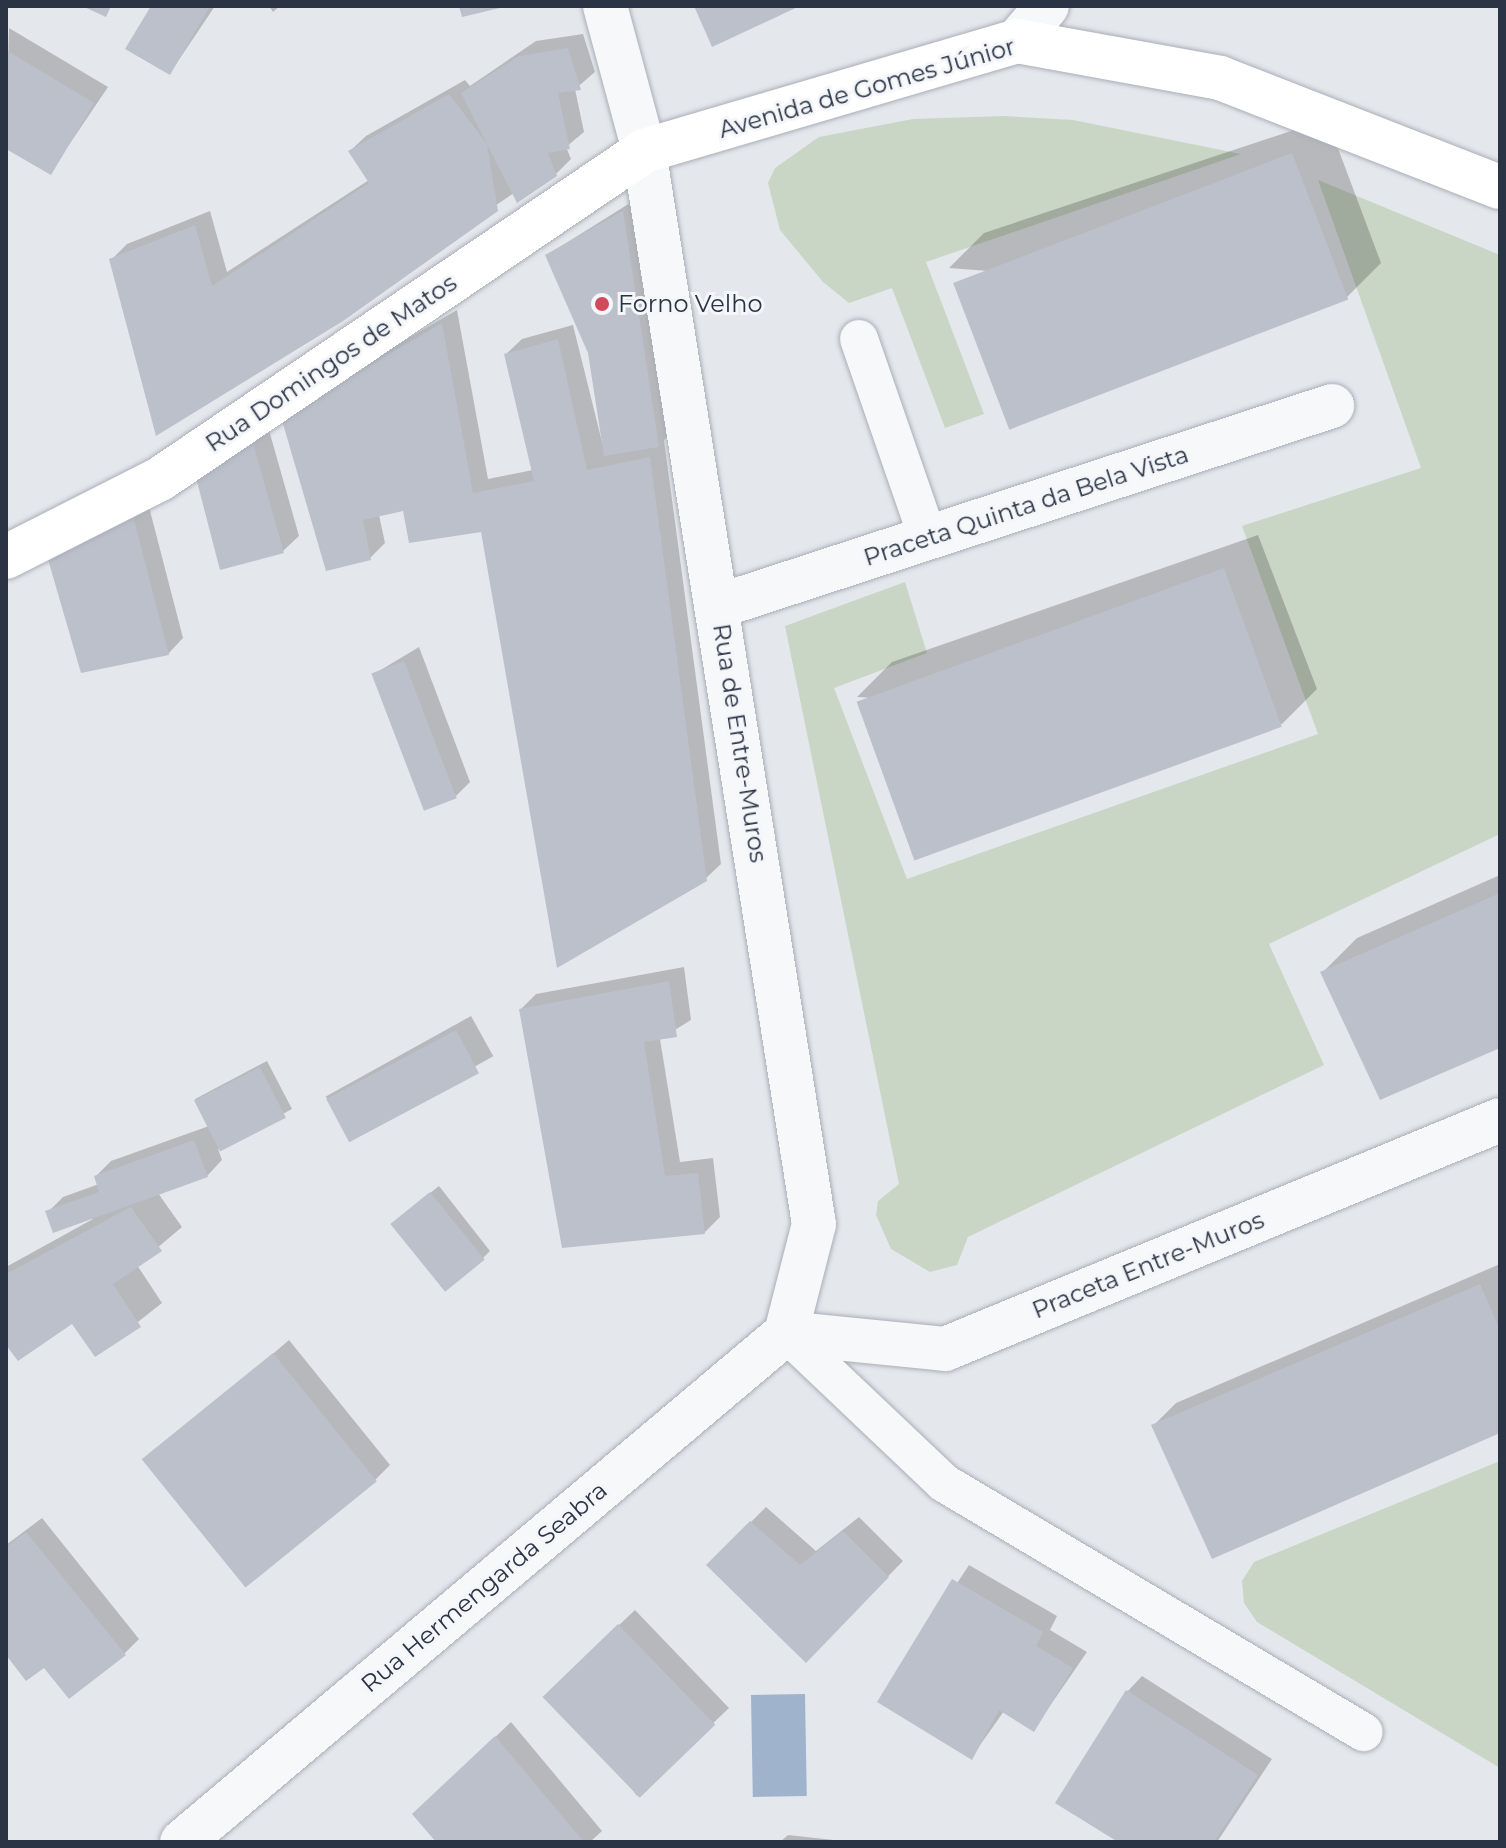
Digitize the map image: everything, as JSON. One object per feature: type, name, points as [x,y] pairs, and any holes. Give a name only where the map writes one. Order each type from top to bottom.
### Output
[{"type":"main road","name":"Avenida de Gomes Júnior","points":[[644,151],[1017,41],[1220,78],[1500,187]]},
{"type":"main road","name":"Rua Domingos de Matos","points":[[6,557],[160,479],[644,151]]},
{"type":"street","name":"Rua de Entre-Muros","points":[[605,6],[644,151],[719,606],[814,1224],[786,1333]]},
{"type":"street","points":[[1017,41],[1047,6]]},
{"type":"street","name":"Praceta Quinta da Bela Vista","points":[[719,606],[1332,406]]},
{"type":"street","name":"Praceta Entre-Muros","points":[[786,1333],[945,1349],[1500,1120]]},
{"type":"street","name":"Rua Hermengarda Seabra","points":[[182,1842],[786,1333]]},
{"type":"lane","points":[[859,339],[928,538]]},
{"type":"lane","points":[[786,1333],[944,1483],[1364,1732]]},
{"type":"green space","points":[[1003,116],[1073,120],[1241,154],[926,262],[984,414],[945,428],[892,288],[849,303],[823,282],[780,230],[768,183],[775,168],[819,137],[913,119]]},
{"type":"green space","points":[[1318,180],[1500,255],[1500,834],[1269,944],[1324,1065],[968,1237],[957,1265],[930,1272],[891,1249],[876,1215],[878,1201],[899,1184],[785,626],[905,582],[927,653],[834,688],[907,879],[1318,734],[1242,526],[1421,468]]},
{"type":"green space","points":[[1500,1461],[1500,1768],[1257,1622],[1244,1603],[1242,1581],[1254,1562]]},
{"type":"water","points":[[805,1694],[807,1796],[753,1797],[751,1695]]},
{"type":"building","points":[[82,6],[111,6],[106,17]]},
{"type":"building","points":[[151,6],[210,6],[170,75],[125,49]]},
{"type":"building","points":[[459,6],[504,6],[504,7],[462,17]]},
{"type":"building","points":[[694,6],[800,6],[712,47]]},
{"type":"building","points":[[568,48],[581,90],[558,93],[570,149],[548,153],[557,176],[517,203],[461,93],[519,56]]},
{"type":"building","points":[[6,50],[94,103],[51,175],[6,149]]},
{"type":"building","points":[[449,94],[487,144],[498,211],[343,321],[156,436],[109,259],[195,225],[212,286],[369,183],[348,151]]},
{"type":"building","points":[[1292,153],[1348,300],[1009,430],[953,283]]},
{"type":"building","name":"Forno Velho","points":[[623,211],[659,447],[604,456],[588,353],[545,255]]},
{"type":"building","points":[[442,323],[473,493],[534,481],[504,354],[558,339],[587,470],[650,457],[707,881],[557,968],[481,532],[409,543],[403,511],[363,520],[371,560],[326,571],[281,417]]},
{"type":"building","points":[[251,436],[284,553],[220,570],[194,470]]},
{"type":"building","points":[[132,512],[169,655],[81,673],[47,556]]},
{"type":"building","points":[[1224,568],[1282,727],[914,861],[857,702]]},
{"type":"building","points":[[404,661],[457,798],[424,811],[371,674]]},
{"type":"building","points":[[1500,893],[1500,1048],[1380,1100],[1320,972]]},
{"type":"building","points":[[669,981],[677,1037],[644,1042],[665,1176],[698,1173],[705,1234],[562,1248],[519,1009]]},
{"type":"building","points":[[456,1030],[479,1073],[349,1142],[326,1099]]},
{"type":"building","points":[[260,1067],[286,1118],[220,1151],[194,1101]]},
{"type":"building","points":[[194,1140],[208,1177],[53,1233],[45,1211],[99,1192],[94,1176]]},
{"type":"building","points":[[430,1192],[485,1260],[445,1292],[390,1224]]},
{"type":"building","points":[[131,1207],[162,1251],[113,1284],[141,1327],[95,1357],[72,1324],[18,1361],[6,1345],[6,1274]]},
{"type":"building","points":[[1480,1284],[1500,1330],[1500,1433],[1212,1559],[1151,1425]]},
{"type":"building","points":[[273,1353],[377,1481],[246,1588],[142,1459]]},
{"type":"building","points":[[750,1521],[800,1565],[843,1531],[889,1577],[806,1663],[706,1565]]},
{"type":"building","points":[[26,1532],[126,1655],[69,1699],[44,1668],[26,1681],[6,1655],[6,1547]]},
{"type":"building","points":[[952,1579],[1043,1632],[1036,1646],[1073,1668],[1034,1732],[999,1710],[972,1760],[877,1702]]},
{"type":"building","points":[[618,1624],[715,1725],[640,1798],[542,1697]]},
{"type":"building","points":[[1126,1690],[1258,1775],[1214,1842],[1118,1842],[1055,1803]]},
{"type":"building","points":[[495,1736],[584,1842],[436,1842],[412,1814]]},
{"type":"place","name":"Forno Velho","points":[[602,304]]}]
